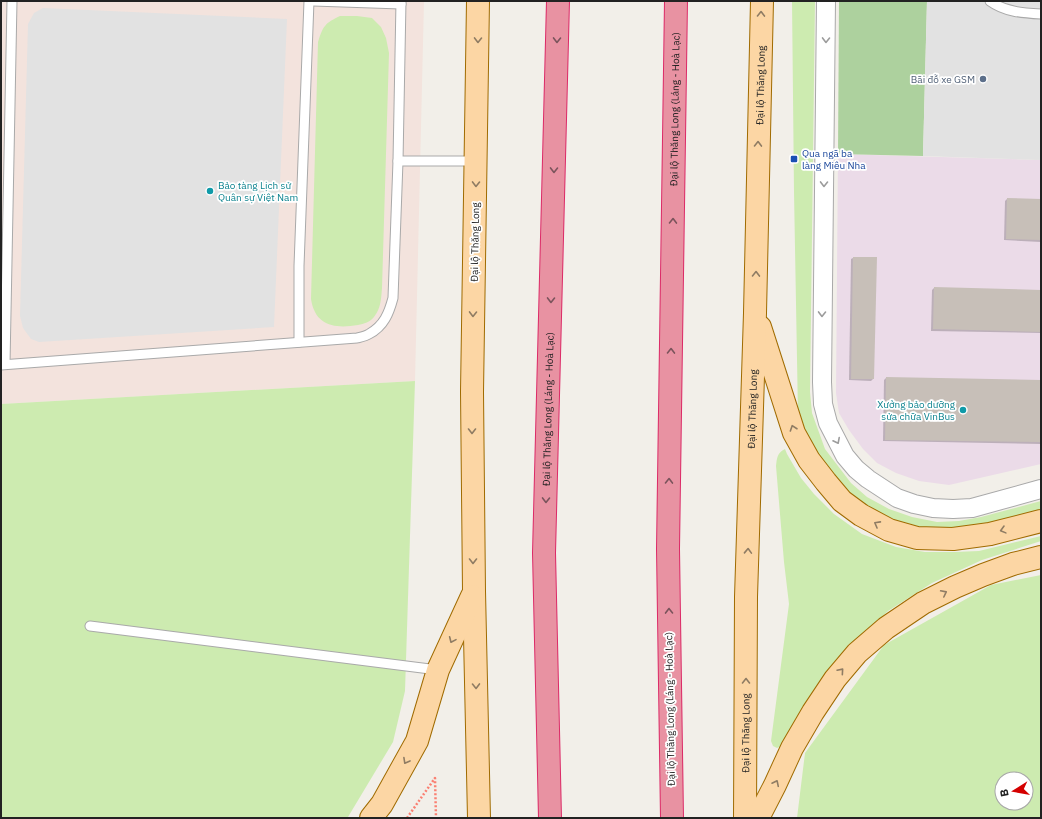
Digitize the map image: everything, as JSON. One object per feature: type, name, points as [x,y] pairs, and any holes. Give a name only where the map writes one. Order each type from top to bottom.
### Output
[{"type":"highway","name":"Đại lộ Thăng Long (Láng - Hoà Lạc)","points":[[550,818],[544,554],[558,1]]},
{"type":"highway","name":"Đại lộ Thăng Long (Láng - Hoà Lạc)","points":[[672,818],[668,549],[676,1]]},
{"type":"main road","name":"Đại lộ Thăng Long","points":[[478,1],[472,392],[474,591],[479,818]]},
{"type":"main road","name":"Đại lộ Thăng Long","points":[[745,818],[746,597],[755,313],[762,1]]},
{"type":"main road","points":[[755,313],[794,433],[809,460],[826,482],[842,501],[861,515],[888,530],[917,538],[954,539],[990,534],[1041,521]]},
{"type":"main road","points":[[758,818],[792,748],[813,712],[835,679],[857,653],[886,628],[923,603],[983,575],[1013,564],[1041,557]]},
{"type":"main road","points":[[371,818],[382,804],[417,741],[438,670],[474,591]]},
{"type":"street","points":[[826,1],[822,382],[823,404],[828,423],[845,456],[856,469],[883,490],[897,498],[914,504],[933,508],[972,508],[1041,489]]},
{"type":"lane","points":[[12,1],[3,365],[357,338],[369,334],[381,325],[388,314],[393,298],[398,161],[401,2],[313,1]]},
{"type":"lane","points":[[299,342],[300,258],[309,1]]},
{"type":"lane","points":[[990,1],[1008,11],[1041,14]]},
{"type":"lane","points":[[398,161],[476,161]]},
{"type":"lane","points":[[90,626],[438,670]]},
{"type":"path","points":[[407,818],[435,778],[436,818]]},
{"type":"shaded area","name":"Bảo tàng Lịch sử Quân sự Việt Nam","points":[[1,1],[424,1],[415,381],[1,404]]},
{"type":"shaded area","name":"Bãi đỗ xe GSM","points":[[927,1],[1041,1],[1041,160],[923,156]]},
{"type":"shaded area","points":[[43,8],[287,19],[274,327],[39,342],[31,339],[23,328],[20,316],[28,24],[34,13]]},
{"type":"shaded area","points":[[838,154],[1041,160],[1041,464],[949,485],[919,481],[896,473],[877,463],[863,449],[849,430],[839,413],[836,393]]},
{"type":"green space","points":[[792,1],[815,1],[810,392],[812,413],[825,449],[851,483],[867,497],[889,509],[912,517],[937,522],[959,521],[981,517],[1041,501],[1041,511],[958,531],[903,527],[852,499],[816,460],[798,414]]},
{"type":"green space","points":[[839,1],[927,1],[923,156],[838,154]]},
{"type":"green space","points":[[340,16],[372,18],[381,27],[386,38],[389,53],[382,288],[380,303],[376,314],[372,319],[365,323],[350,326],[334,326],[327,324],[317,315],[313,308],[311,299],[318,42],[321,32],[325,26]]},
{"type":"green space","points":[[415,381],[405,691],[393,742],[348,817],[1,818],[1,404]]},
{"type":"green space","points":[[785,449],[801,478],[814,494],[834,514],[862,534],[896,547],[925,552],[955,552],[979,551],[1041,536],[1041,541],[982,560],[932,583],[888,611],[852,646],[782,746],[777,748],[773,746],[771,741],[789,604],[776,466],[779,454]]},
{"type":"green space","points":[[1041,575],[1041,818],[797,818],[805,753],[884,645],[991,585]]},
{"type":"building","points":[[1007,198],[1041,199],[1041,240],[1006,239]]},
{"type":"building","points":[[853,257],[877,257],[874,379],[851,379]]},
{"type":"building","points":[[934,287],[1041,290],[1041,332],[933,329]]},
{"type":"building","name":"Xưởng bảo dưỡng sửa chữa VinBus","points":[[886,377],[1041,380],[1041,442],[885,440]]},
{"type":"place","name":"Bãi đỗ xe GSM","points":[[983,79]]},
{"type":"place","name":"Qua ngã ba làng Miêu Nha","points":[[794,159]]},
{"type":"place","name":"Bảo tàng Lịch sử Quân sự Việt Nam","points":[[210,191]]},
{"type":"place","name":"Xưởng bảo dưỡng sửa chữa VinBus","points":[[963,410]]}]
